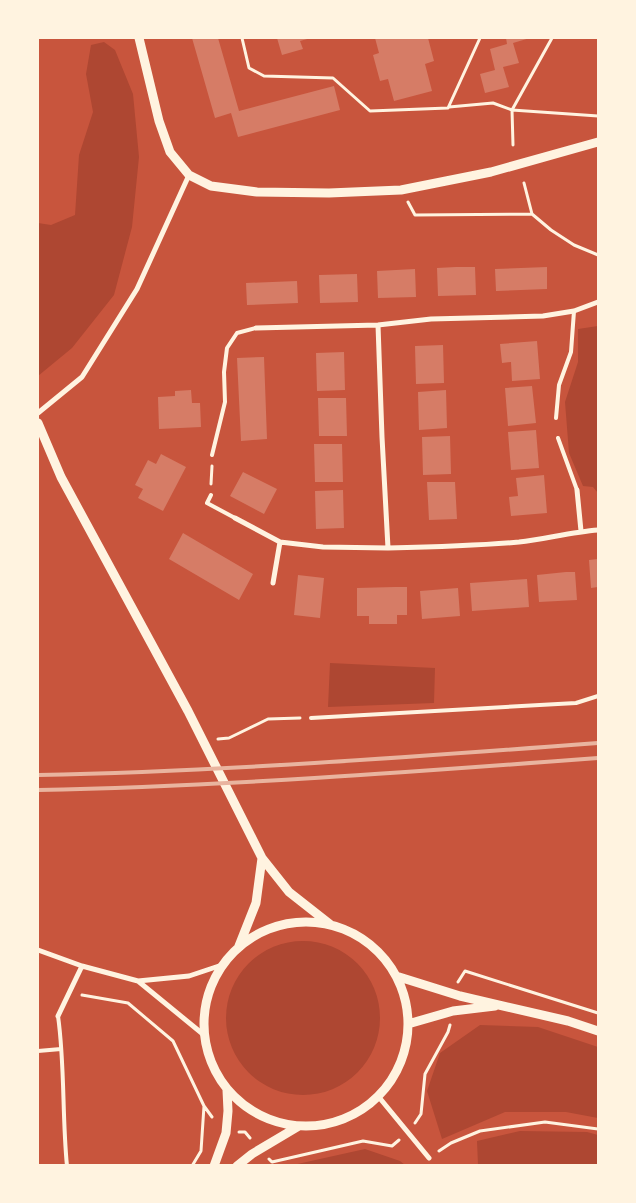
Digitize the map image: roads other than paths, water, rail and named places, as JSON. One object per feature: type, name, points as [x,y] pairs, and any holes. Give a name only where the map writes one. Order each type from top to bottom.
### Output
[{"type":"street","points":[[139,38],[161,129],[170,152],[189,175],[211,186],[257,192],[329,193],[401,190],[491,172],[598,142]]},
{"type":"street","points":[[38,413],[82,377],[137,289],[189,175]]},
{"type":"street","points":[[256,328],[378,325],[431,319],[543,316],[574,311],[598,302]]},
{"type":"street","points":[[378,325],[388,548]]},
{"type":"street","points":[[38,423],[62,477],[188,711],[262,858],[289,892],[331,925],[357,936],[380,953],[396,976],[405,999],[408,1024],[401,1063],[378,1096],[362,1110],[342,1120],[321,1125],[300,1126],[272,1120],[248,1108],[227,1090],[212,1064],[204,1035],[204,1011],[210,987],[222,965],[239,946],[267,929],[298,922],[331,925]]},
{"type":"street","points":[[577,490],[581,531]]},
{"type":"street","points":[[235,518],[280,542],[323,546],[388,548],[466,546],[521,541],[598,530]]},
{"type":"street","points":[[273,583],[280,542]]},
{"type":"street","points":[[239,946],[256,903],[262,858]]},
{"type":"street","points":[[38,950],[82,966],[138,981],[189,976],[222,965]]},
{"type":"street","points":[[58,1016],[82,966]]},
{"type":"street","points":[[396,976],[451,993],[568,1021],[598,1031]]},
{"type":"street","points":[[138,981],[204,1035]]},
{"type":"street","points":[[408,1024],[453,1011],[503,1006]]},
{"type":"street","points":[[214,1166],[226,1133],[227,1090]]},
{"type":"street","points":[[378,1096],[430,1158]]},
{"type":"street","points":[[237,1166],[259,1150],[300,1126]]},
{"type":"lane","points":[[556,418],[559,385],[571,352],[574,311]]},
{"type":"lane","points":[[212,455],[225,402],[224,372],[227,348],[237,333],[256,328]]},
{"type":"lane","points":[[558,438],[577,490]]},
{"type":"lane","points":[[211,495],[207,503],[235,518]]},
{"type":"lane","points":[[311,718],[576,703],[598,696]]},
{"type":"lane","points":[[58,1016],[67,1166]]},
{"type":"lane","points":[[38,1051],[61,1049]]},
{"type":"railway","points":[[38,775],[248,767],[598,743]]},
{"type":"railway","points":[[38,790],[248,782],[598,758]]}]
